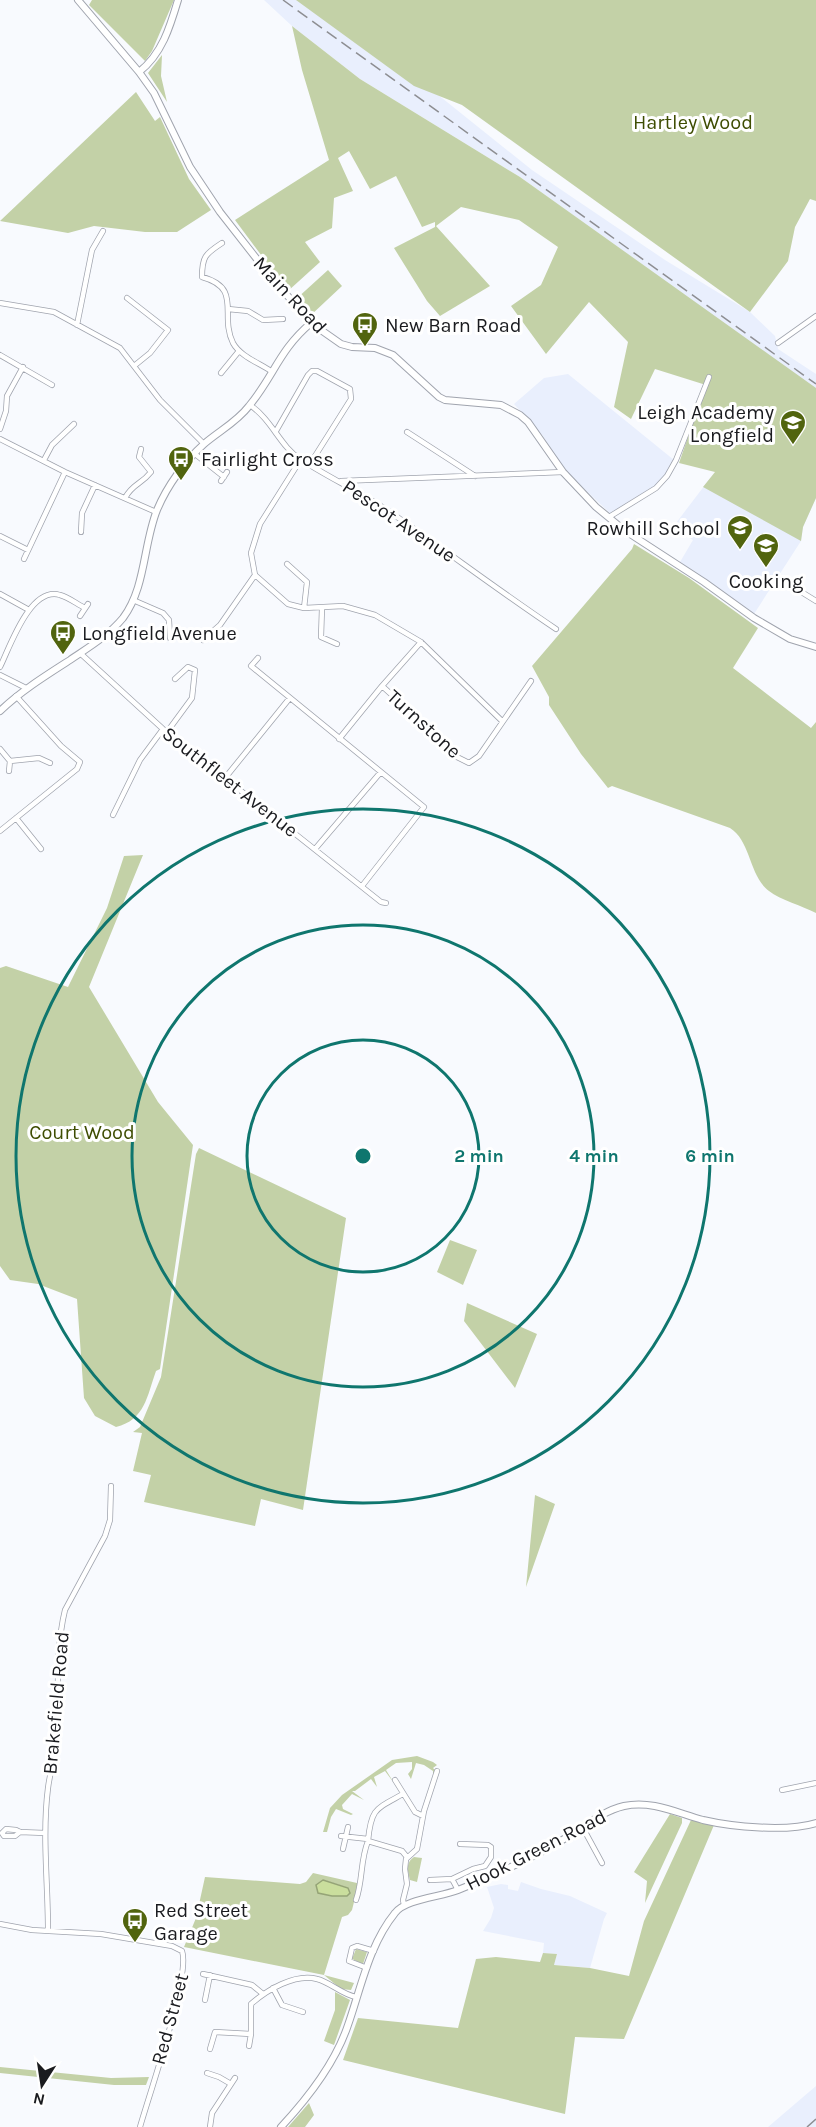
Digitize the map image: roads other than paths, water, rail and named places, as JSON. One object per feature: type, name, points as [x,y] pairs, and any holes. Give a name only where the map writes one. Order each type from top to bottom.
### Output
[{"type":"street","name":"Main Road","points":[[78,0],[154,93],[190,167],[205,192],[245,245],[311,323],[341,344],[375,348],[393,355],[439,397],[491,403],[510,409],[528,422],[563,472],[609,517],[641,542],[704,582],[754,618],[790,639],[816,646]]},
{"type":"street","points":[[139,72],[151,63],[157,54],[178,0]]},
{"type":"street","points":[[77,325],[92,250],[102,231]]},
{"type":"street","points":[[222,243],[207,253],[202,265],[202,277],[217,282],[223,287],[230,331],[239,351],[271,371]]},
{"type":"street","points":[[127,298],[168,330],[150,353],[134,366]]},
{"type":"street","points":[[0,303],[54,312],[120,348],[160,400],[204,444]]},
{"type":"street","points":[[228,309],[248,310],[263,320],[283,319]]},
{"type":"street","points":[[778,343],[816,316]]},
{"type":"street","points":[[0,711],[26,688],[102,639],[122,618],[133,600],[156,512],[182,468],[204,444],[242,415],[295,336],[311,323]]},
{"type":"street","points":[[221,373],[239,351]]},
{"type":"street","points":[[0,356],[52,385]]},
{"type":"street","points":[[0,429],[6,411],[7,396],[23,367]]},
{"type":"street","points":[[276,431],[312,371],[317,371],[350,389],[351,399],[310,464]]},
{"type":"street","points":[[609,517],[656,488],[668,476],[709,377]]},
{"type":"street","name":"Pescot Avenue","points":[[250,405],[261,412],[292,453],[430,540],[556,629]]},
{"type":"street","points":[[44,460],[52,445],[74,424]]},
{"type":"street","points":[[407,432],[475,476]]},
{"type":"street","points":[[0,439],[65,472],[156,512]]},
{"type":"street","points":[[125,498],[130,488],[143,482],[151,472],[139,457],[141,449]]},
{"type":"street","points":[[195,454],[224,477]]},
{"type":"street","points":[[301,459],[260,524],[251,553],[255,575],[288,604],[304,608],[343,606],[375,615],[421,642],[502,722]]},
{"type":"street","points":[[24,559],[65,472]]},
{"type":"street","points":[[341,482],[563,472]]},
{"type":"street","points":[[81,532],[82,513],[95,485]]},
{"type":"street","points":[[0,536],[28,550]]},
{"type":"street","points":[[287,564],[307,582],[304,608]]},
{"type":"street","points":[[203,640],[220,625],[255,575]]},
{"type":"street","points":[[782,580],[816,601]]},
{"type":"street","points":[[0,594],[29,610]]},
{"type":"street","points":[[0,667],[29,610],[42,597],[60,595],[86,606],[80,616]]},
{"type":"street","points":[[133,600],[163,613],[169,620],[170,638]]},
{"type":"street","points":[[321,608],[321,637],[337,644]]},
{"type":"street","points":[[163,630],[170,632]]},
{"type":"street","points":[[339,740],[421,642]]},
{"type":"street","name":"Southfleet Avenue","points":[[80,653],[165,731],[381,902],[386,903]]},
{"type":"street","points":[[258,658],[251,666],[424,807],[362,886]]},
{"type":"street","points":[[113,815],[140,760],[192,698],[195,670],[188,667],[175,679]]},
{"type":"street","points":[[0,675],[26,688]]},
{"type":"street","name":"Turnstone","points":[[382,686],[429,728],[457,757],[469,764],[479,756],[531,681]]},
{"type":"street","points":[[0,831],[78,769],[80,762],[16,696]]},
{"type":"street","points":[[225,778],[289,699]]},
{"type":"street","points":[[0,749],[10,761],[9,771]]},
{"type":"street","points":[[10,761],[39,758],[50,763]]},
{"type":"street","points":[[315,849],[380,773]]},
{"type":"street","points":[[15,818],[41,849]]},
{"type":"street","name":"Brakefield Road","points":[[48,1930],[45,1833],[48,1786],[57,1737],[58,1672],[63,1619],[65,1610],[105,1536],[110,1520],[111,1486]]},
{"type":"street","points":[[281,2127],[305,2102],[329,2063],[345,2032],[374,1951],[393,1915],[404,1905],[407,1857],[417,1849],[423,1816],[437,1771]]},
{"type":"street","points":[[395,1780],[415,1812],[423,1816]]},
{"type":"street","points":[[782,1790],[816,1783]]},
{"type":"street","points":[[356,1900],[361,1887],[362,1860],[368,1840],[370,1821],[375,1811],[403,1794]]},
{"type":"street","name":"Hook Green Road","points":[[404,1905],[458,1890],[543,1851],[614,1810],[638,1805],[664,1808],[713,1821],[774,1828],[793,1828],[816,1823]]},
{"type":"street","points":[[343,1849],[343,1837],[348,1827]]},
{"type":"street","points":[[583,1828],[602,1863]]},
{"type":"street","points":[[20,1832],[45,1833]]},
{"type":"street","points":[[343,1837],[368,1840],[402,1851],[407,1857]]},
{"type":"street","points":[[430,1880],[453,1879],[485,1866],[491,1856],[491,1847],[460,1844]]},
{"type":"street","points":[[353,1880],[361,1879]]},
{"type":"street","points":[[453,1879],[458,1890]]},
{"type":"street","name":"Red Street","points":[[0,1924],[101,1934],[172,1946],[183,1951],[184,1964],[177,2000],[140,2127]]},
{"type":"street","points":[[367,1968],[349,1961],[352,1948],[358,1946],[374,1951]]},
{"type":"street","points":[[203,1974],[252,1985],[263,1994]]},
{"type":"street","points":[[205,2000],[210,1975]]},
{"type":"street","points":[[249,2046],[251,2004],[273,1988],[303,1977],[318,1979],[344,1994],[356,1997]]},
{"type":"street","points":[[273,1988],[282,2005],[303,2012]]},
{"type":"street","points":[[210,2049],[215,2032],[251,2034]]},
{"type":"street","points":[[207,2073],[231,2084]]},
{"type":"street","points":[[212,2082],[213,2075]]},
{"type":"street","points":[[210,2127],[212,2114],[235,2078]]},
{"type":"railway","points":[[283,0],[816,384]]},
{"type":"railway","points":[[807,2127],[816,2119]]},
{"type":"place","name":"New Barn Road","points":[[365,348]]},
{"type":"place","name":"Leigh Academy Longfield","points":[[793,446]]},
{"type":"place","name":"Fairlight Cross","points":[[181,482]]},
{"type":"place","name":"Rowhill School","points":[[740,551]]},
{"type":"place","name":"Cooking","points":[[766,569]]},
{"type":"place","name":"Longfield Avenue","points":[[63,656]]},
{"type":"place","name":"Red Street Garage","points":[[135,1944]]},
{"type":"park label","name":"Hartley Wood","points":[[693,122]]},
{"type":"park label","name":"Court Wood","points":[[82,1132]]}]
